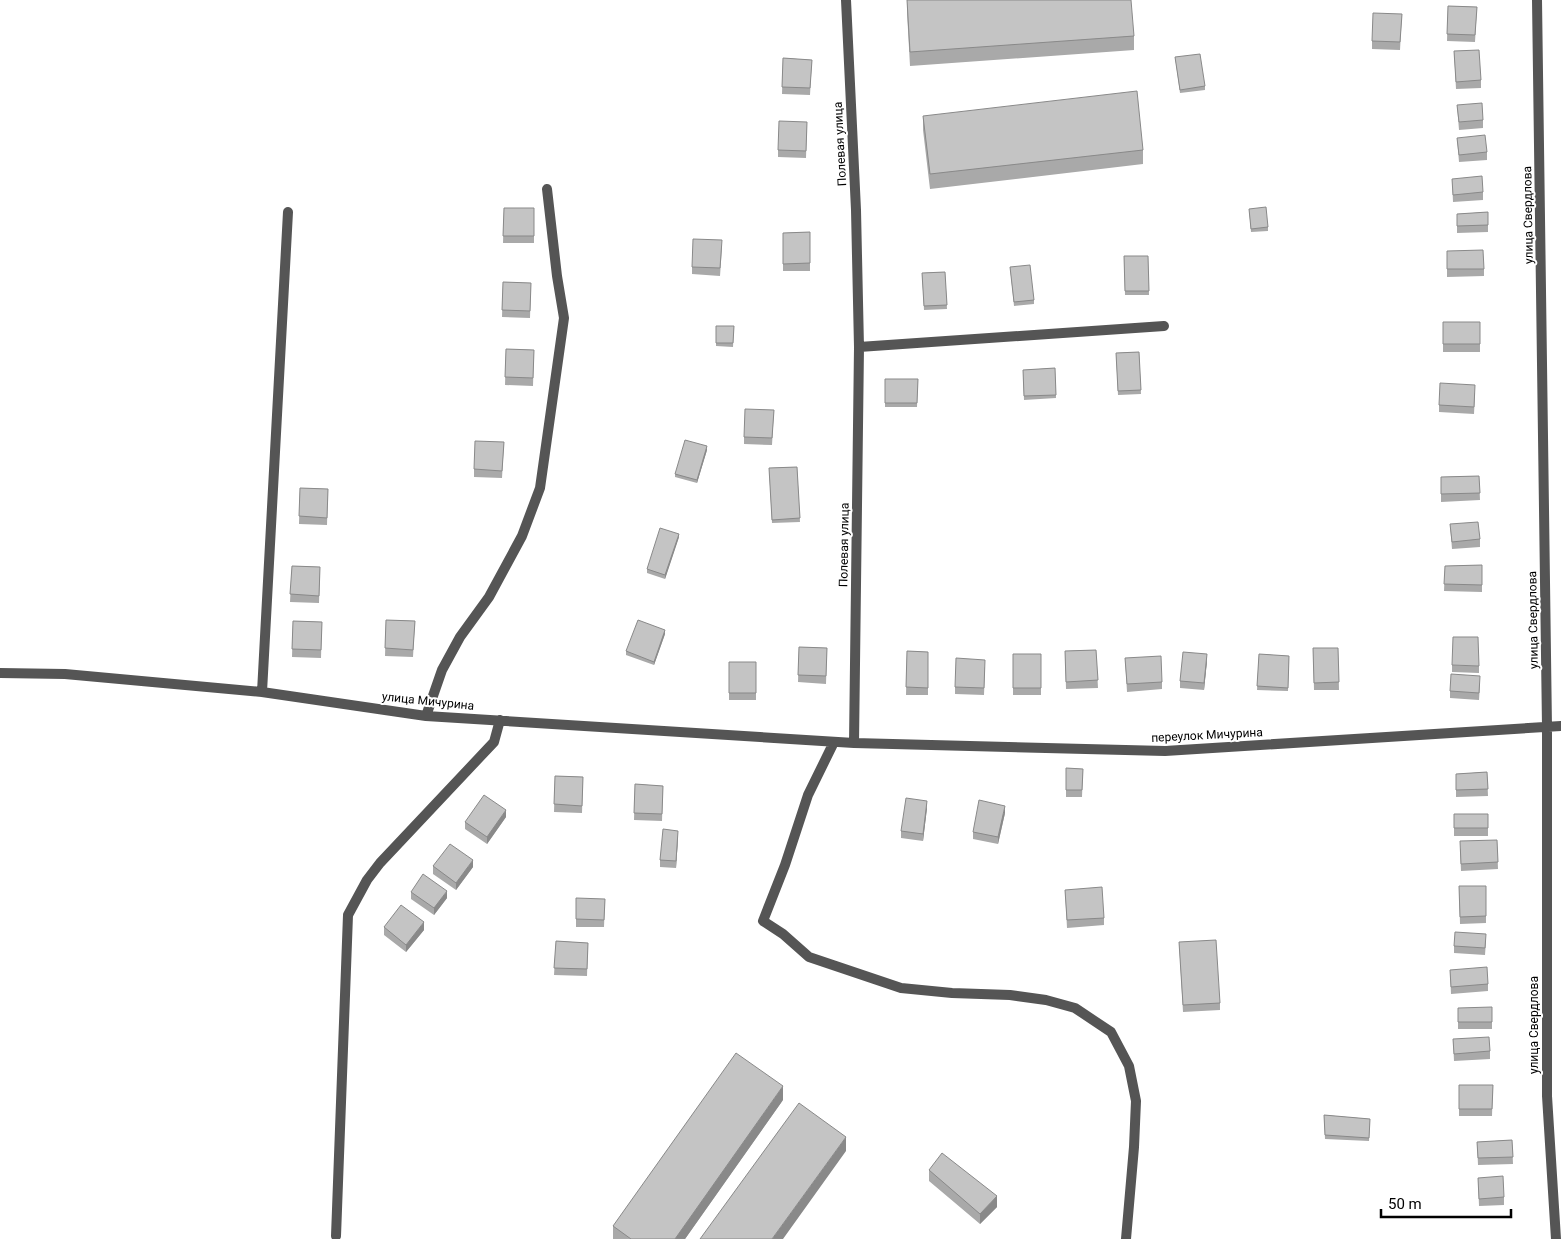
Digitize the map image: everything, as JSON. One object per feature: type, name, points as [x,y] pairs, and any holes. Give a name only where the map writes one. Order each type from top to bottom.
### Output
[{"type":"street","name":"Полевая улица","points":[[846,0],[856,210],[859,347],[854,743]]},
{"type":"street","name":"улица Свердлова","points":[[1537,0],[1547,727],[1546,1096],[1556,1239]]},
{"type":"street","points":[[426,716],[442,670],[460,637],[489,597],[522,536],[540,488],[564,318],[547,189]]},
{"type":"street","points":[[262,692],[288,212]]},
{"type":"street","points":[[859,347],[1164,326]]},
{"type":"street","name":"улица Мичурина","points":[[0,673],[66,674],[262,692],[426,716],[854,743]]},
{"type":"street","points":[[336,1236],[348,915],[367,880],[380,862],[494,742],[500,720]]},
{"type":"street","name":"переулок Мичурина","points":[[854,743],[1165,751],[1561,726]]},
{"type":"street","points":[[834,742],[808,795],[785,865],[763,920],[783,934],[809,957],[901,988],[1046,1000],[1075,1008],[1111,1032],[1129,1066],[1136,1101],[1126,1239]]},
{"type":"building","points":[[907,0],[1131,0],[1134,36],[910,52]]},
{"type":"building","points":[[1448,6],[1477,7],[1475,35],[1447,34]]},
{"type":"building","points":[[1373,13],[1402,14],[1400,42],[1372,41]]},
{"type":"building","points":[[1479,50],[1481,80],[1456,82],[1454,51]]},
{"type":"building","points":[[1200,54],[1205,86],[1180,90],[1175,57]]},
{"type":"building","points":[[783,58],[812,60],[810,88],[782,87]]},
{"type":"building","points":[[1137,91],[1143,150],[930,174],[923,116]]},
{"type":"building","points":[[1482,103],[1483,120],[1459,122],[1457,105]]},
{"type":"building","points":[[779,121],[807,122],[806,151],[778,150]]},
{"type":"building","points":[[1485,135],[1487,152],[1459,155],[1457,138]]},
{"type":"building","points":[[1482,176],[1483,192],[1453,195],[1452,179]]},
{"type":"building","points":[[1266,207],[1268,227],[1251,229],[1249,209]]},
{"type":"building","points":[[504,208],[534,208],[534,236],[503,236]]},
{"type":"building","points":[[1488,212],[1488,225],[1457,226],[1457,214]]},
{"type":"building","points":[[810,232],[810,263],[783,264],[783,233]]},
{"type":"building","points":[[693,239],[722,240],[720,268],[692,267]]},
{"type":"building","points":[[1483,250],[1484,269],[1447,269],[1447,251]]},
{"type":"building","points":[[1124,256],[1148,256],[1149,291],[1125,291]]},
{"type":"building","points":[[1030,265],[1034,300],[1014,302],[1010,267]]},
{"type":"building","points":[[945,272],[947,305],[924,306],[922,273]]},
{"type":"building","points":[[503,282],[531,283],[530,311],[502,310]]},
{"type":"building","points":[[1443,322],[1480,322],[1480,344],[1443,344]]},
{"type":"building","points":[[716,326],[734,326],[733,343],[716,343]]},
{"type":"building","points":[[506,349],[534,350],[533,378],[505,377]]},
{"type":"building","points":[[1139,352],[1141,390],[1118,391],[1116,353]]},
{"type":"building","points":[[1055,368],[1056,395],[1024,396],[1023,370]]},
{"type":"building","points":[[885,379],[918,379],[917,403],[885,403]]},
{"type":"building","points":[[1440,383],[1475,385],[1474,407],[1439,405]]},
{"type":"building","points":[[745,409],[774,410],[772,438],[744,437]]},
{"type":"building","points":[[685,440],[707,446],[697,480],[675,474]]},
{"type":"building","points":[[475,441],[504,442],[502,471],[474,469]]},
{"type":"building","points":[[797,467],[800,518],[772,520],[769,468]]},
{"type":"building","points":[[1479,476],[1480,493],[1441,494],[1441,477]]},
{"type":"building","points":[[300,488],[328,489],[327,518],[299,516]]},
{"type":"building","points":[[1478,522],[1480,539],[1452,542],[1450,524]]},
{"type":"building","points":[[660,528],[679,534],[665,575],[647,569]]},
{"type":"building","points":[[1482,565],[1482,585],[1444,584],[1445,566]]},
{"type":"building","points":[[292,566],[320,567],[319,596],[290,594]]},
{"type":"building","points":[[386,620],[415,621],[413,650],[385,648]]},
{"type":"building","points":[[638,620],[665,630],[654,662],[626,651]]},
{"type":"building","points":[[293,621],[322,622],[321,650],[292,649]]},
{"type":"building","points":[[1453,637],[1478,637],[1479,666],[1452,665]]},
{"type":"building","points":[[799,647],[827,648],[826,676],[798,675]]},
{"type":"building","points":[[1313,648],[1338,648],[1339,682],[1314,683]]},
{"type":"building","points":[[1096,650],[1098,680],[1066,682],[1065,651]]},
{"type":"building","points":[[907,651],[928,652],[928,688],[906,687]]},
{"type":"building","points":[[1183,652],[1207,654],[1204,683],[1180,681]]},
{"type":"building","points":[[1013,654],[1041,654],[1041,688],[1013,688]]},
{"type":"building","points":[[1259,654],[1289,656],[1288,688],[1257,686]]},
{"type":"building","points":[[1161,656],[1162,682],[1127,684],[1125,658]]},
{"type":"building","points":[[956,658],[985,660],[984,688],[955,687]]},
{"type":"building","points":[[729,662],[756,662],[756,693],[729,693]]},
{"type":"building","points":[[1451,674],[1480,676],[1479,693],[1450,691]]},
{"type":"building","points":[[1066,768],[1083,769],[1082,790],[1066,790]]},
{"type":"building","points":[[1487,772],[1488,789],[1456,790],[1456,774]]},
{"type":"building","points":[[555,776],[583,777],[582,806],[554,804]]},
{"type":"building","points":[[635,784],[663,786],[662,814],[634,813]]},
{"type":"building","points":[[484,795],[506,810],[487,837],[465,822]]},
{"type":"building","points":[[906,798],[927,801],[923,834],[901,831]]},
{"type":"building","points":[[979,800],[1005,806],[998,837],[973,832]]},
{"type":"building","points":[[1454,814],[1488,814],[1488,828],[1454,828]]},
{"type":"building","points":[[663,829],[678,831],[676,861],[660,860]]},
{"type":"building","points":[[1497,840],[1498,862],[1461,864],[1460,841]]},
{"type":"building","points":[[450,844],[473,860],[456,883],[433,866]]},
{"type":"building","points":[[423,874],[447,891],[434,908],[411,892]]},
{"type":"building","points":[[1459,886],[1486,886],[1486,916],[1460,917]]},
{"type":"building","points":[[1102,887],[1104,918],[1067,920],[1065,890]]},
{"type":"building","points":[[576,898],[605,899],[604,920],[576,919]]},
{"type":"building","points":[[401,905],[424,922],[406,945],[384,927]]},
{"type":"building","points":[[1455,932],[1486,934],[1485,948],[1454,946]]},
{"type":"building","points":[[1216,940],[1220,1003],[1183,1005],[1179,942]]},
{"type":"building","points":[[556,941],[588,943],[587,969],[554,968]]},
{"type":"building","points":[[1487,967],[1488,984],[1451,987],[1450,970]]},
{"type":"building","points":[[1492,1007],[1492,1022],[1458,1022],[1458,1008]]},
{"type":"building","points":[[1489,1037],[1490,1051],[1454,1054],[1453,1039]]},
{"type":"building","points":[[736,1053],[783,1086],[675,1239],[631,1239],[613,1226]]},
{"type":"building","points":[[1459,1085],[1493,1085],[1492,1109],[1459,1109]]},
{"type":"building","points":[[799,1103],[846,1137],[772,1239],[700,1239]]},
{"type":"building","points":[[1324,1115],[1370,1119],[1369,1138],[1325,1135]]},
{"type":"building","points":[[1512,1140],[1513,1157],[1478,1158],[1477,1142]]},
{"type":"building","points":[[942,1153],[997,1196],[980,1214],[929,1170]]},
{"type":"building","points":[[1503,1176],[1504,1197],[1479,1199],[1478,1178]]}]
